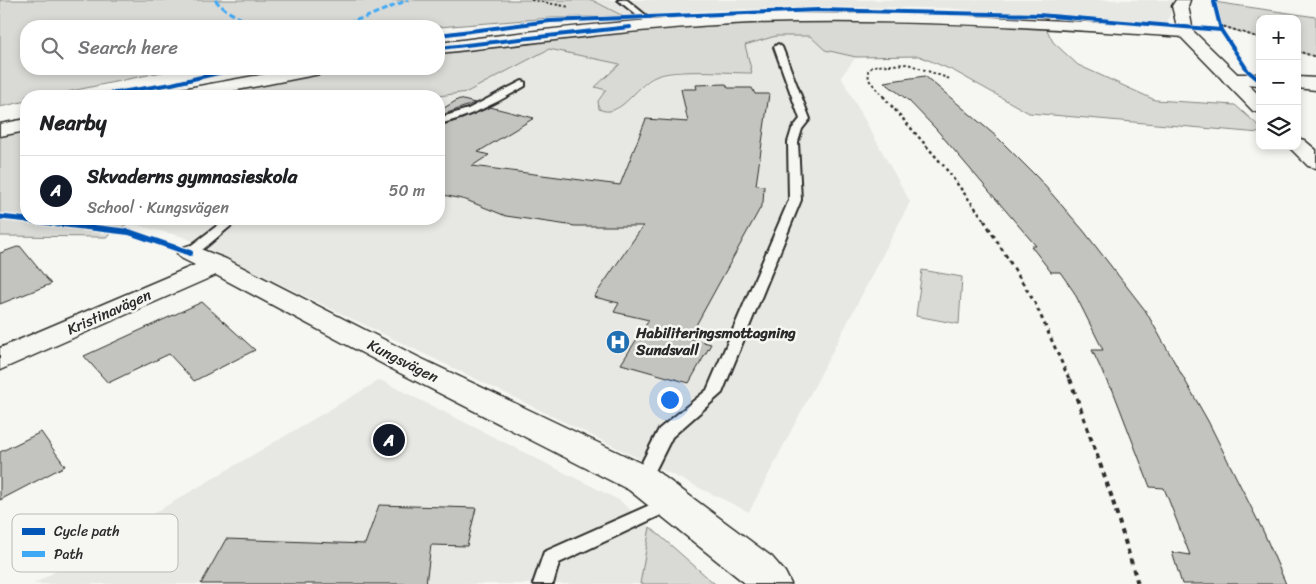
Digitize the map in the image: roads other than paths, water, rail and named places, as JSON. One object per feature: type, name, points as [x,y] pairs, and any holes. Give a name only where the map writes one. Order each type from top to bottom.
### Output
[{"type":"street","points":[[1183,0],[1180,6],[1184,29],[1258,105]]},
{"type":"street","points":[[445,47],[654,25],[772,18],[941,18],[1184,29]]},
{"type":"street","points":[[209,90],[288,75]]},
{"type":"street","points":[[1231,79],[1256,80]]},
{"type":"street","points":[[1301,82],[1316,84]]},
{"type":"street","points":[[0,130],[20,126]]},
{"type":"street","points":[[1301,148],[1316,161]]},
{"type":"street","name":"Kungsvägen","points":[[204,259],[407,364],[642,480],[758,568],[771,584]]},
{"type":"street","name":"Kristinavägen","points":[[0,360],[204,259]]},
{"type":"lane","points":[[622,0],[654,25]]},
{"type":"lane","points":[[642,480],[665,433],[714,393],[795,200],[793,142],[797,129],[805,119],[778,47]]},
{"type":"lane","points":[[445,119],[479,109],[522,84]]},
{"type":"lane","points":[[204,259],[229,225]]},
{"type":"lane","points":[[543,584],[551,558],[671,502]]},
{"type":"place","name":"Habiliteringsmottagning Sundsvall","points":[[618,342]]},
{"type":"place","name":"Skvaderns gymnasieskola","points":[[389,440]]}]
